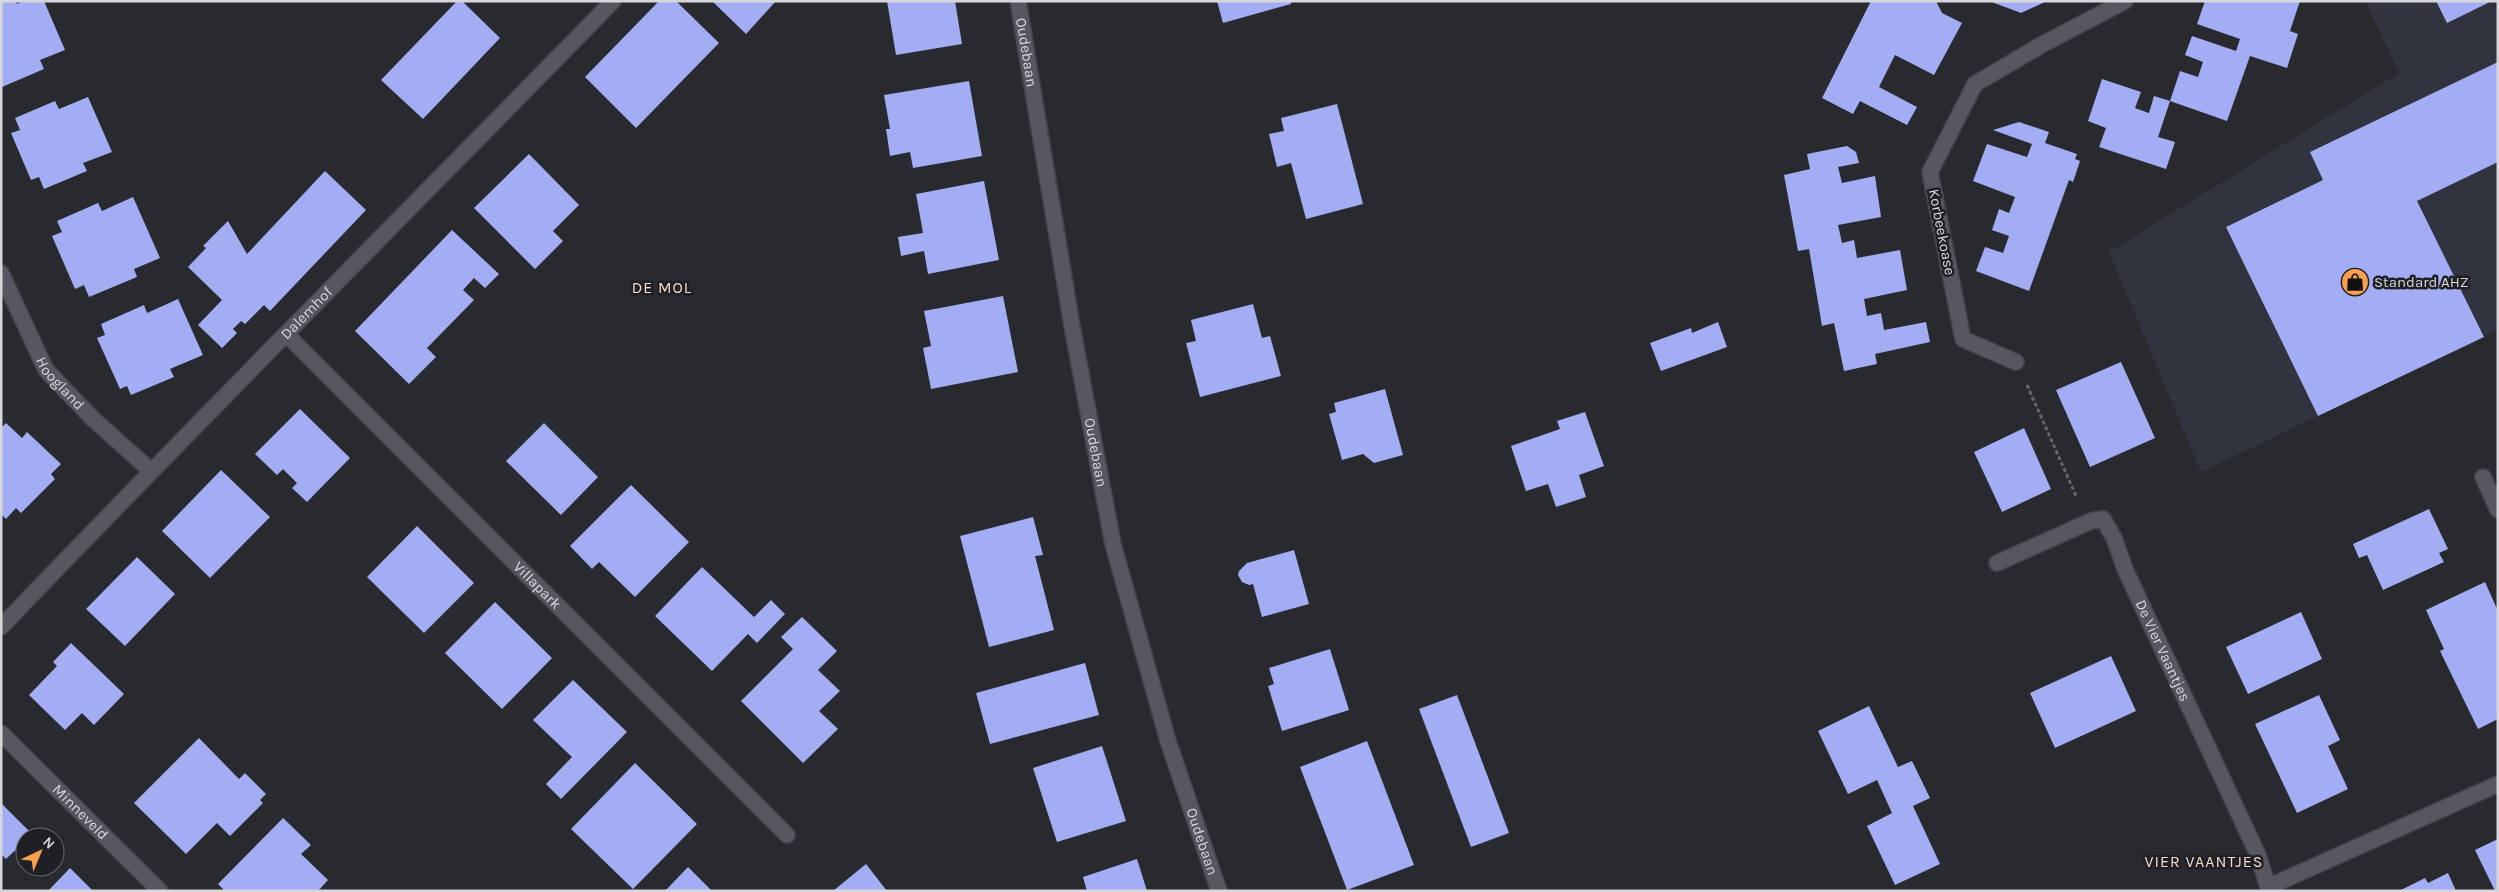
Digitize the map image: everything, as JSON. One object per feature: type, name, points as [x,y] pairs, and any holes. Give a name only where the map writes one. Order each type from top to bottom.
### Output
[{"type":"street","name":"Dalemhof","points":[[1,627],[150,470],[287,335],[613,1]]},
{"type":"street","name":"Oudebaan","points":[[1018,1],[1072,326],[1113,544],[1168,741],[1219,891]]},
{"type":"street","name":"Korbeekoase","points":[[2016,362],[1963,339],[1930,172],[1975,84],[2125,1]]},
{"type":"street","name":"Hoogland","points":[[1,273],[46,370],[92,418],[150,470]]},
{"type":"street","name":"Villapark","points":[[287,335],[786,835]]},
{"type":"street","points":[[2482,477],[2498,510]]},
{"type":"street","name":"De Vier Vaantjes","points":[[1997,563],[2091,521],[2103,519],[2114,538],[2125,570],[2258,855],[2267,889],[2498,784]]},
{"type":"street","name":"Minneveld","points":[[1,733],[160,891]]},
{"type":"path","points":[[2016,362],[2080,504]]},
{"type":"shaded area","points":[[2365,1],[2498,1],[2498,330],[2201,472],[2109,252],[2399,73]]},
{"type":"building","points":[[1,1],[16,1],[17,4],[22,1],[44,1],[65,50],[40,60],[44,69],[2,87]]},
{"type":"building","points":[[457,1],[462,1],[500,38],[423,119],[381,80]]},
{"type":"building","points":[[659,1],[676,1],[719,43],[636,128],[585,77]]},
{"type":"building","points":[[712,1],[776,1],[746,34]]},
{"type":"building","points":[[887,1],[955,1],[962,44],[896,55]]},
{"type":"building","points":[[1217,1],[1291,1],[1291,4],[1223,23]]},
{"type":"building","points":[[1871,1],[1936,1],[1942,13],[1962,23],[1934,75],[1895,55],[1879,87],[1917,107],[1907,125],[1860,101],[1853,114],[1822,98]]},
{"type":"building","points":[[1989,1],[2042,1],[2045,2],[2021,13]]},
{"type":"building","points":[[2205,1],[2300,1],[2290,31],[2298,34],[2287,68],[2250,56],[2227,121],[2170,101],[2180,71],[2198,77],[2203,62],[2185,55],[2192,36],[2236,51],[2240,39],[2197,24]]},
{"type":"building","points":[[2436,1],[2492,1],[2447,23]]},
{"type":"building","name":"Standard AHZ","points":[[2498,62],[2498,162],[2417,201],[2484,337],[2318,416],[2226,227],[2323,180],[2310,152]]},
{"type":"building","points":[[2102,79],[2141,92],[2135,108],[2149,113],[2154,96],[2170,101],[2158,137],[2175,142],[2166,169],[2099,147],[2106,128],[2088,121]]},
{"type":"building","points":[[969,81],[982,156],[913,168],[910,152],[890,156],[886,129],[890,129],[884,95]]},
{"type":"building","points":[[88,97],[112,152],[83,163],[87,171],[44,189],[39,177],[31,180],[11,133],[20,130],[15,118],[55,101],[59,109]]},
{"type":"building","points":[[1337,104],[1363,204],[1306,219],[1291,163],[1277,167],[1269,134],[1284,131],[1281,118]]},
{"type":"building","points":[[2019,122],[2049,132],[2045,143],[2077,154],[2075,159],[2080,161],[2073,182],[2069,180],[2029,291],[1976,271],[1985,247],[2003,253],[2009,236],[1992,230],[1999,209],[2009,213],[2015,197],[1973,181],[1987,144],[2027,157],[2032,144],[1993,130]]},
{"type":"building","points":[[1847,146],[1856,152],[1859,163],[1838,167],[1842,183],[1875,176],[1881,217],[1838,225],[1842,243],[1854,240],[1857,258],[1900,250],[1907,290],[1864,299],[1867,316],[1881,313],[1884,330],[1926,322],[1930,342],[1875,354],[1877,364],[1844,371],[1834,323],[1822,326],[1809,249],[1798,251],[1784,175],[1810,169],[1807,154]]},
{"type":"building","points":[[529,154],[579,205],[553,231],[563,241],[535,269],[474,208]]},
{"type":"building","points":[[325,171],[366,210],[270,311],[264,305],[245,324],[241,321],[233,329],[237,333],[222,348],[198,325],[222,300],[188,267],[206,248],[203,246],[228,221],[247,254]]},
{"type":"building","points":[[984,181],[999,260],[928,274],[924,251],[901,256],[898,237],[923,233],[916,194]]},
{"type":"building","points":[[133,197],[160,258],[134,269],[137,277],[89,297],[84,285],[75,289],[52,236],[62,232],[57,221],[98,203],[102,211]]},
{"type":"building","points":[[452,230],[499,274],[485,288],[474,278],[463,290],[474,300],[427,348],[436,357],[409,384],[355,331]]},
{"type":"building","points":[[1003,296],[1018,372],[931,389],[923,348],[931,346],[924,311]]},
{"type":"building","points":[[178,299],[203,355],[170,369],[174,377],[131,395],[127,386],[120,389],[97,338],[105,335],[101,324],[144,305],[147,313]]},
{"type":"building","points":[[1253,304],[1262,338],[1270,336],[1281,376],[1200,397],[1186,343],[1196,341],[1191,320]]},
{"type":"building","points":[[1718,322],[1727,347],[1661,371],[1650,343],[1691,328],[1692,333]]},
{"type":"building","points":[[2121,362],[2155,438],[2090,467],[2056,390]]},
{"type":"building","points":[[1385,389],[1403,455],[1374,463],[1363,454],[1342,460],[1329,414],[1336,412],[1334,403]]},
{"type":"building","points":[[300,409],[350,458],[307,502],[292,488],[297,483],[283,469],[277,475],[255,454]]},
{"type":"building","points":[[1585,412],[1604,466],[1579,475],[1586,497],[1556,507],[1548,484],[1526,491],[1511,446],[1560,429],[1557,421]]},
{"type":"building","points":[[6,423],[22,438],[27,432],[61,464],[51,474],[55,479],[21,513],[16,508],[6,519],[1,514],[1,428]]},
{"type":"building","points":[[544,423],[598,477],[561,515],[506,461]]},
{"type":"building","points":[[2024,428],[2051,489],[2002,512],[1974,452]]},
{"type":"building","points":[[221,470],[270,517],[210,578],[162,531]]},
{"type":"building","points":[[631,485],[689,542],[635,597],[599,562],[592,569],[570,546]]},
{"type":"building","points":[[2429,509],[2448,549],[2439,553],[2444,562],[2383,590],[2367,555],[2359,558],[2353,544]]},
{"type":"building","points":[[1033,517],[1043,555],[1035,556],[1054,630],[989,647],[960,536]]},
{"type":"building","points":[[417,526],[474,583],[424,633],[367,577]]},
{"type":"building","points":[[1294,550],[1309,604],[1262,617],[1253,584],[1249,585],[1242,582],[1238,575],[1239,571],[1247,563]]},
{"type":"building","points":[[137,557],[175,594],[125,646],[86,609]]},
{"type":"building","points":[[702,567],[754,617],[771,600],[785,614],[757,643],[748,634],[712,671],[655,616]]},
{"type":"building","points":[[2485,582],[2498,611],[2498,719],[2478,729],[2440,651],[2444,649],[2426,610]]},
{"type":"building","points":[[495,602],[552,658],[502,709],[445,653]]},
{"type":"building","points":[[2301,612],[2322,659],[2248,694],[2226,647]]},
{"type":"building","points":[[802,617],[837,651],[818,670],[840,691],[819,711],[838,729],[803,763],[741,701],[793,649],[781,637]]},
{"type":"building","points":[[71,643],[124,694],[94,725],[82,713],[65,730],[29,695],[57,666],[53,662]]},
{"type":"building","points":[[1330,649],[1349,710],[1282,731],[1268,686],[1274,684],[1269,668]]},
{"type":"building","points":[[2111,656],[2136,711],[2055,748],[2030,693]]},
{"type":"building","points":[[1085,663],[1099,715],[990,744],[976,693]]},
{"type":"building","points":[[573,680],[627,732],[561,799],[546,784],[572,757],[533,720]]},
{"type":"building","points":[[1457,695],[1509,833],[1471,847],[1419,709]]},
{"type":"building","points":[[2319,695],[2340,740],[2328,746],[2348,789],[2297,813],[2255,724]]},
{"type":"building","points":[[1869,706],[1898,767],[1912,761],[1930,798],[1913,806],[1940,864],[1895,885],[1867,826],[1892,813],[1877,780],[1848,794],[1818,731]]},
{"type":"building","points":[[199,738],[239,779],[245,773],[266,794],[260,800],[263,803],[230,836],[217,823],[186,854],[134,803]]},
{"type":"building","points":[[1367,741],[1414,865],[1347,890],[1300,767]]},
{"type":"building","points":[[1102,746],[1126,821],[1057,842],[1033,768]]},
{"type":"building","points":[[635,763],[697,824],[633,889],[571,829]]},
{"type":"building","points":[[1,803],[25,827],[15,827],[15,850],[6,859],[1,854]]},
{"type":"building","points":[[283,818],[311,845],[301,854],[328,880],[318,891],[225,891],[218,884]]},
{"type":"building","points":[[2498,839],[2498,891],[2495,891],[2475,850]]},
{"type":"building","points":[[1137,859],[1147,891],[1087,891],[1083,877]]},
{"type":"building","points":[[866,864],[887,891],[833,891]]},
{"type":"building","points":[[688,867],[712,891],[665,891]]},
{"type":"building","points":[[70,868],[93,891],[48,891],[61,877],[65,877],[65,873]]},
{"type":"building","points":[[2448,873],[2456,891],[2399,891],[2425,878],[2428,883]]},
{"type":"place","name":"Standard AHZ","points":[[2355,282]]},
{"type":"district","name":"DE MOL","points":[[662,287]]},
{"type":"district","name":"VIER VAANTJES","points":[[2204,861]]}]
